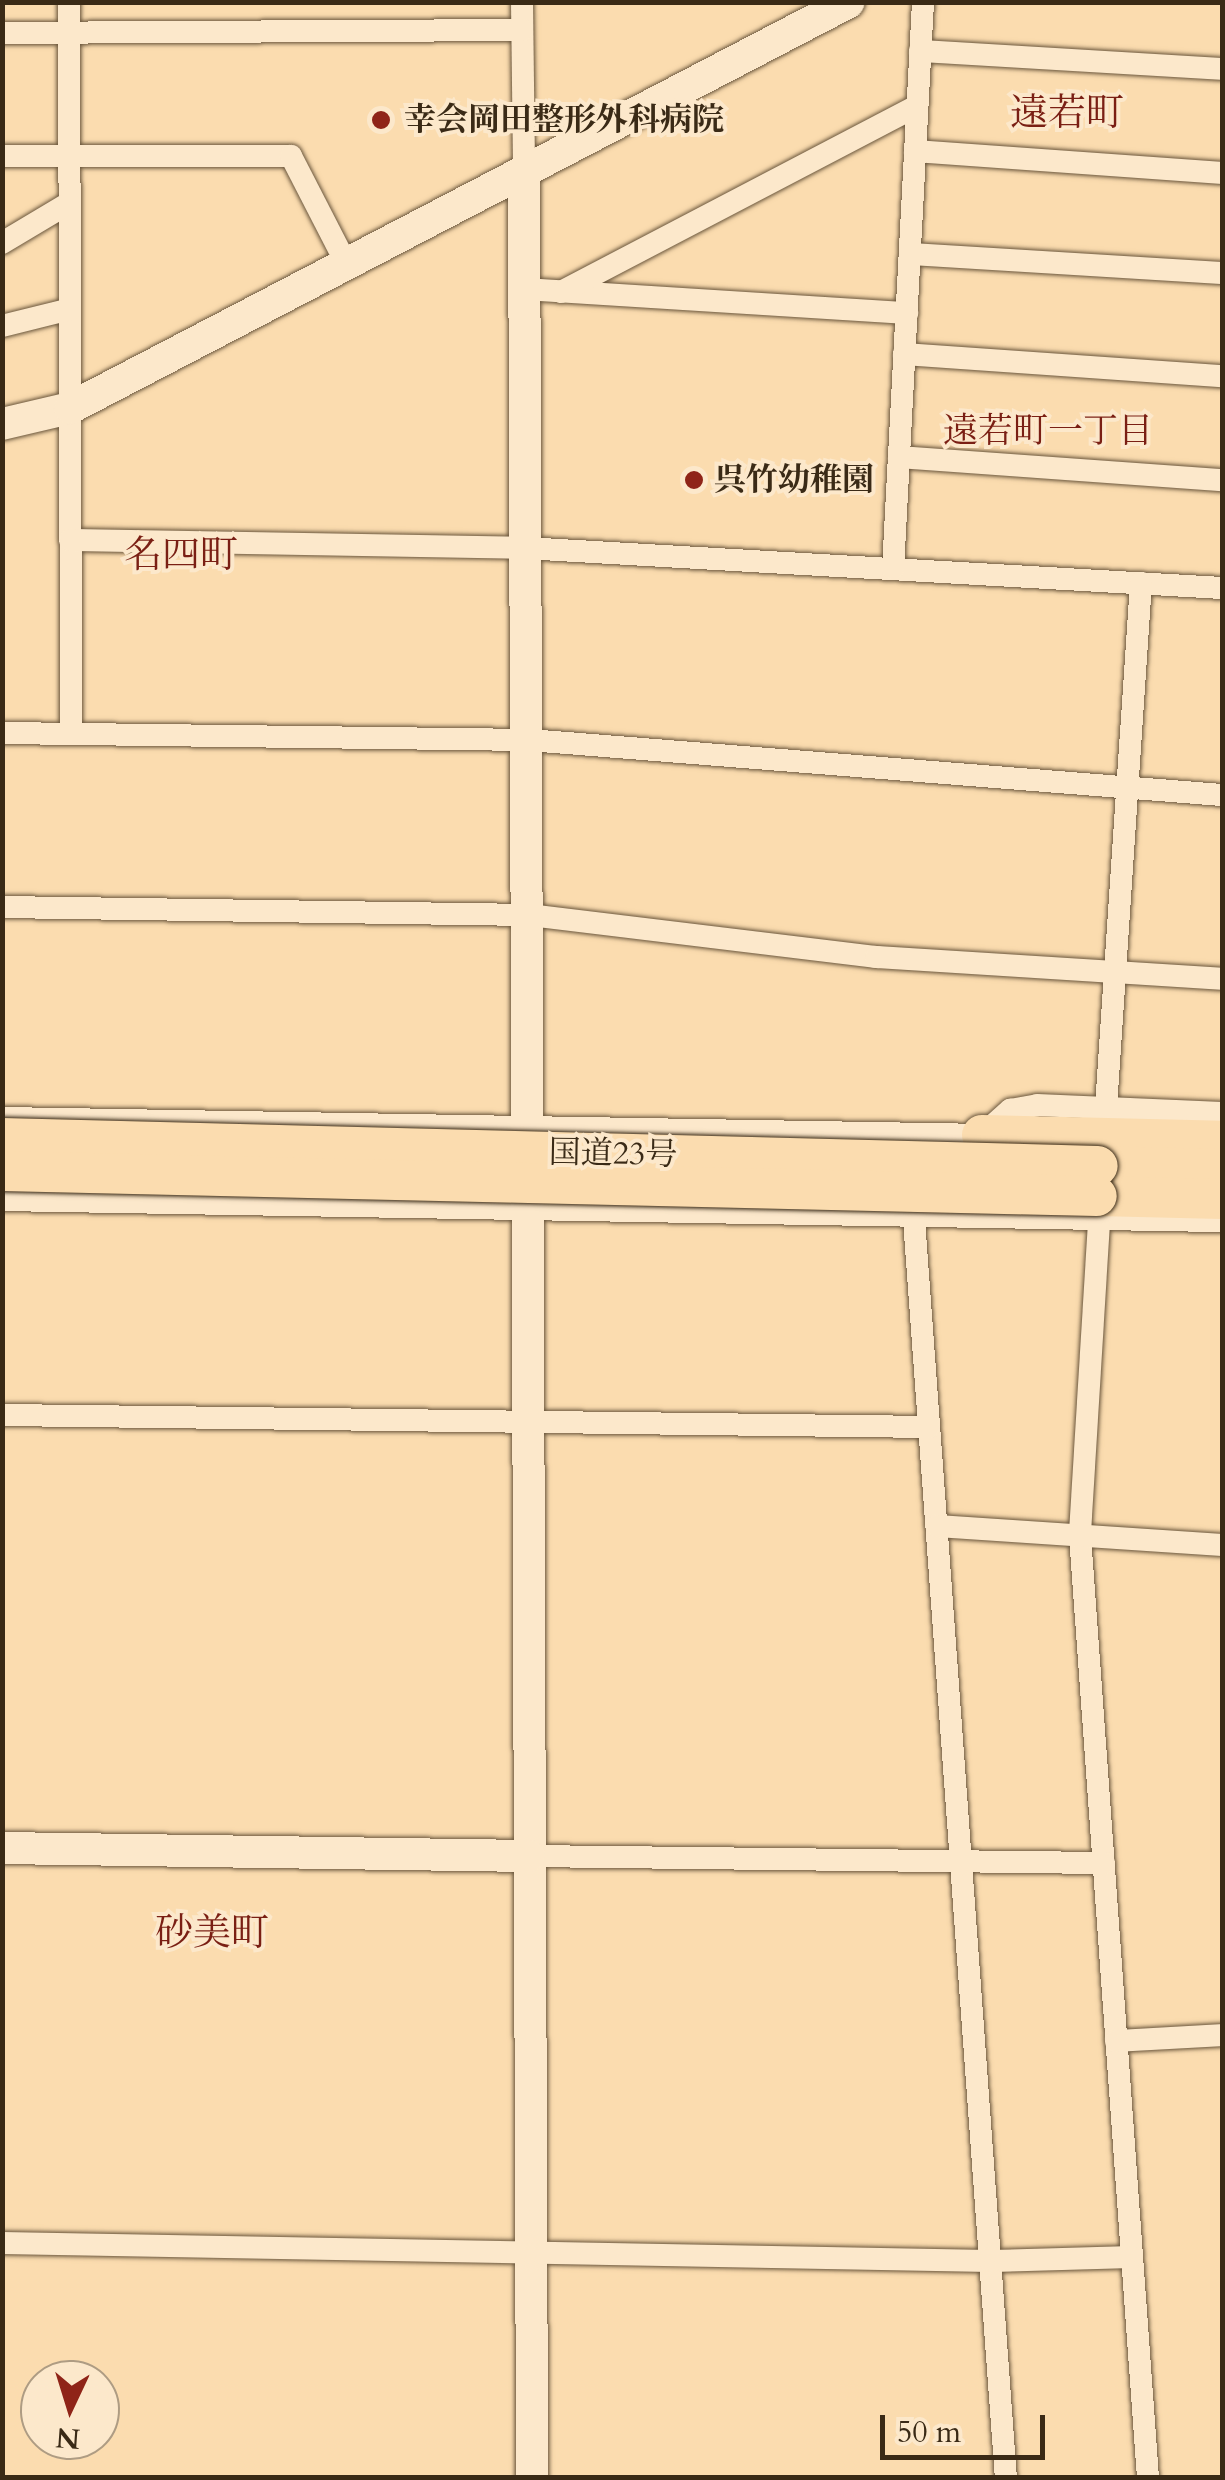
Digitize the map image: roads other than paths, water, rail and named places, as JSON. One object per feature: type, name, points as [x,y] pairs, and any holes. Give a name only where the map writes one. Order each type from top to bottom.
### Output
[{"type":"highway","points":[[982,1135],[1222,1140]]},
{"type":"highway","name":"国道23号","points":[[2,1138],[1222,1169]]},
{"type":"highway","name":"国道23号","points":[[2,1170],[1222,1199]]},
{"type":"street","points":[[70,2],[71,734]]},
{"type":"street","points":[[522,2],[524,548],[529,740],[526,1422],[532,2478]]},
{"type":"street","points":[[2,424],[70,408],[848,2]]},
{"type":"street","points":[[893,569],[923,2]]},
{"type":"street","points":[[2,33],[522,30]]},
{"type":"street","points":[[920,51],[1222,69]]},
{"type":"street","points":[[561,292],[918,106]]},
{"type":"street","points":[[915,151],[1222,173]]},
{"type":"street","points":[[2,156],[291,156],[347,265]]},
{"type":"street","points":[[2,242],[70,203]]},
{"type":"street","points":[[910,254],[1222,273]]},
{"type":"street","points":[[524,290],[906,313]]},
{"type":"street","points":[[2,326],[70,310]]},
{"type":"street","points":[[904,354],[1222,376]]},
{"type":"street","points":[[899,457],[1222,480]]},
{"type":"street","points":[[70,540],[524,548],[1222,588]]},
{"type":"street","points":[[1106,1107],[1141,584]]},
{"type":"street","points":[[2,732],[529,740],[1222,795]]},
{"type":"street","points":[[2,907],[529,915],[876,957],[1222,979]]},
{"type":"street","points":[[2,1118],[982,1135],[1010,1110],[1106,1107],[1222,1113]]},
{"type":"street","points":[[2,1200],[914,1220],[1222,1221]]},
{"type":"street","points":[[914,1220],[1006,2478]]},
{"type":"street","points":[[1099,1222],[1080,1536],[1148,2478]]},
{"type":"street","points":[[2,1414],[929,1428]]},
{"type":"street","points":[[936,1526],[1222,1545]]},
{"type":"street","points":[[2,1848],[1104,1862]]},
{"type":"street","points":[[1116,2041],[1222,2035]]},
{"type":"street","points":[[2,2242],[990,2260],[1132,2257]]},
{"type":"place","name":"幸会岡田整形外科病院","points":[[381,120]]},
{"type":"place","name":"呉竹幼稚園","points":[[694,480]]},
{"type":"district","name":"遠若町","points":[[1067,114]]},
{"type":"district","name":"遠若町一丁目","points":[[1048,431]]},
{"type":"district","name":"名四町","points":[[181,556]]},
{"type":"district","name":"砂美町","points":[[212,1934]]}]
